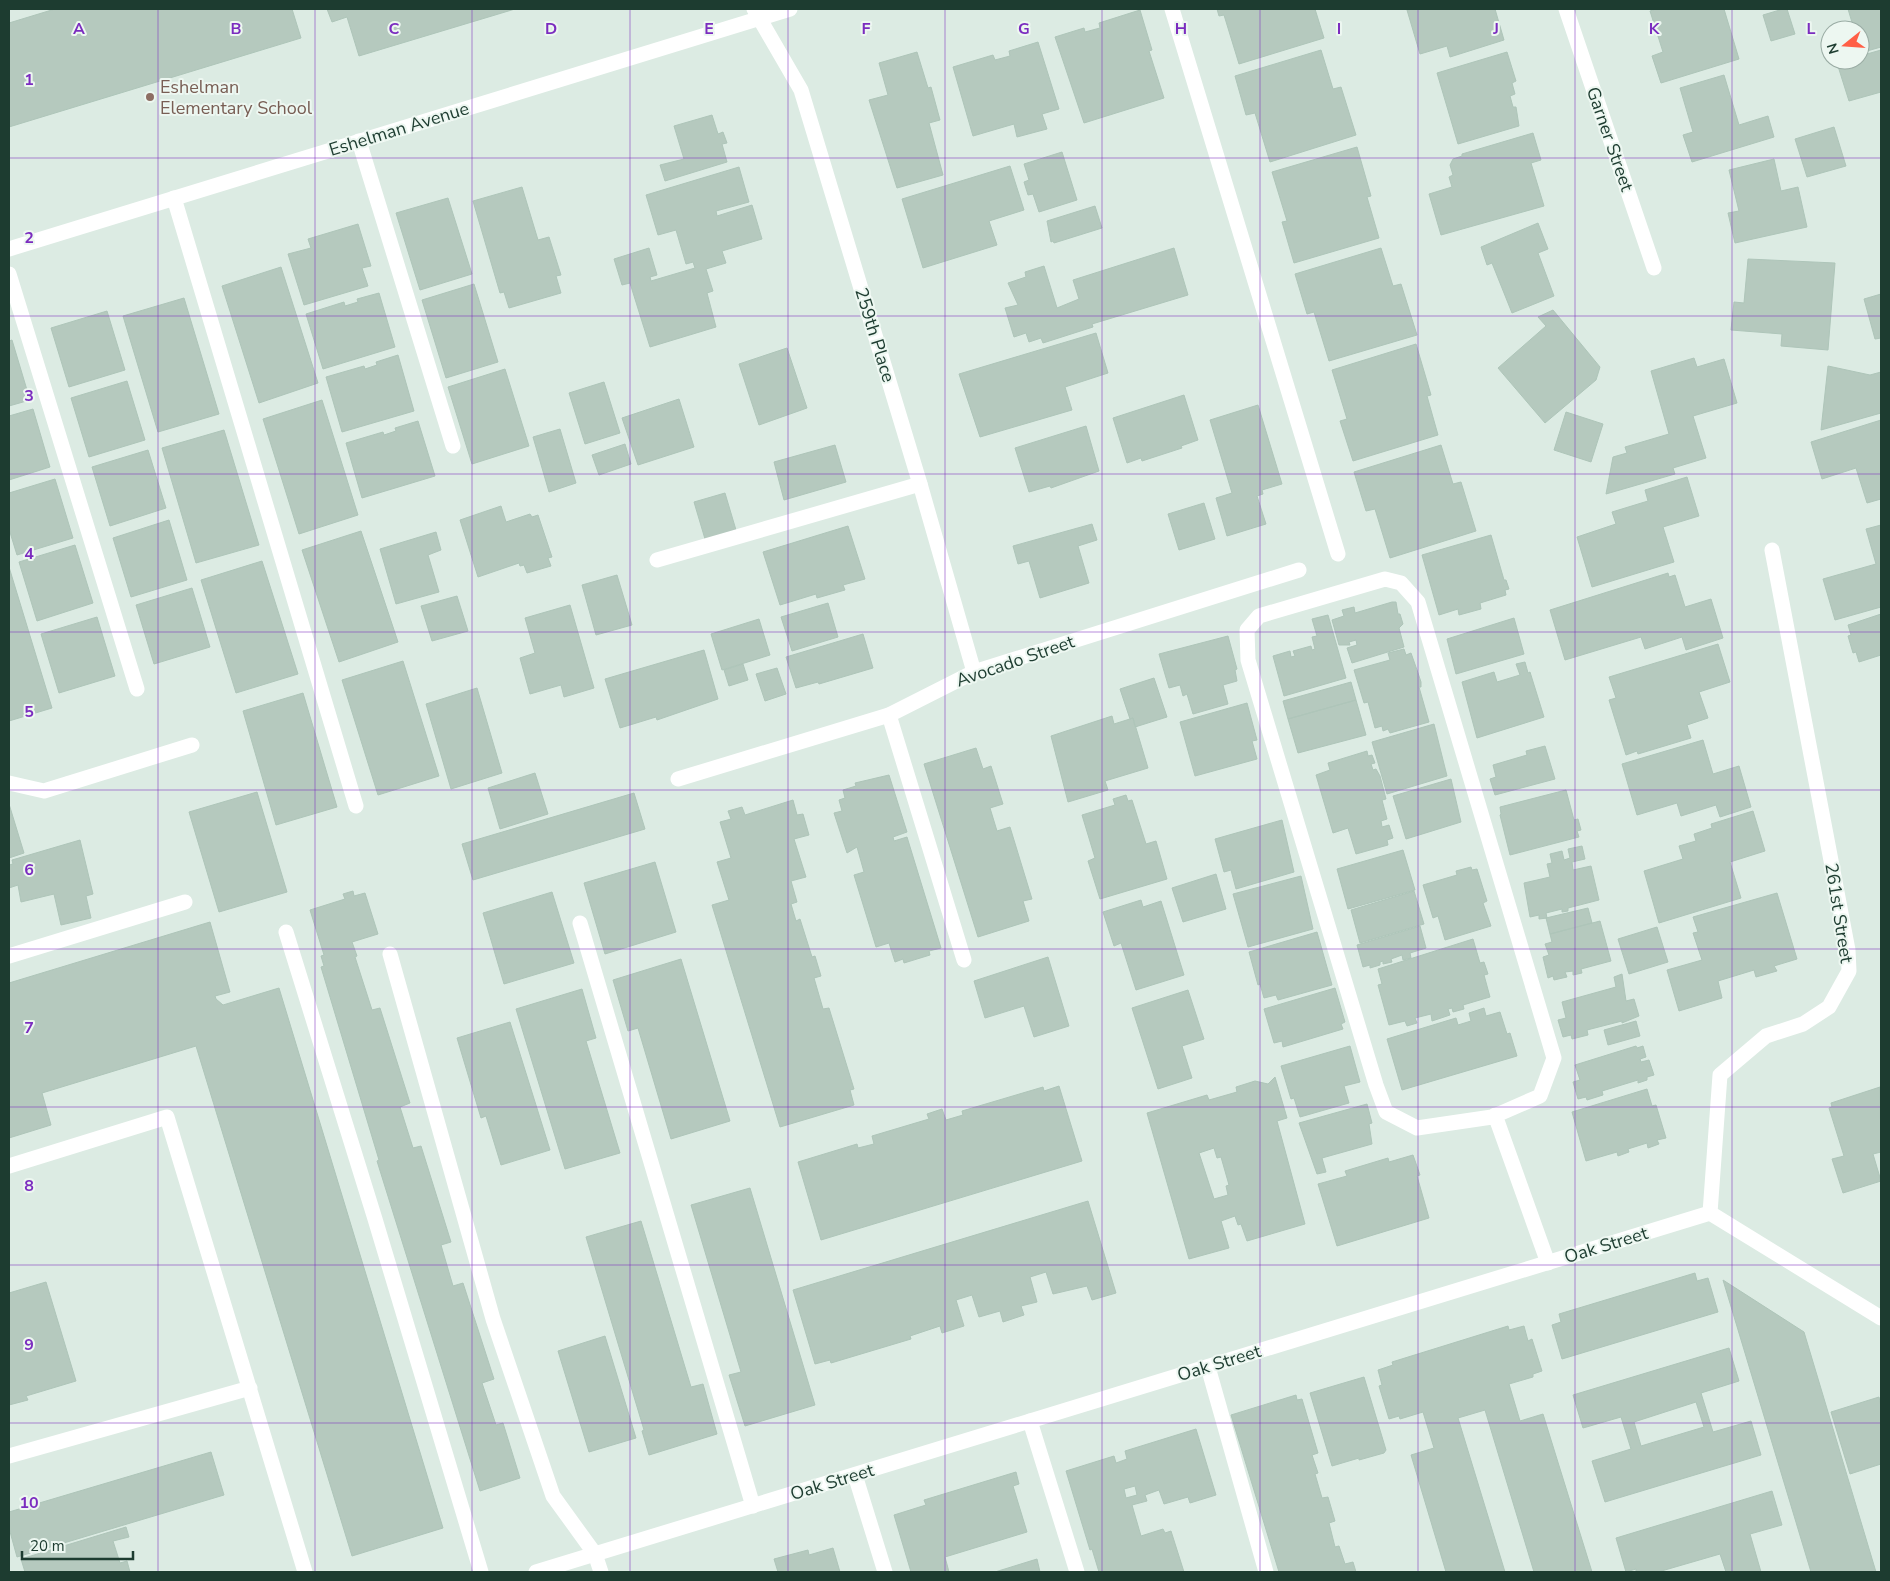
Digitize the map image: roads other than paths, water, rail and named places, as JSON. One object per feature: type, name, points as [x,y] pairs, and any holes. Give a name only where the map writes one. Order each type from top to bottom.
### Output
[{"type":"street","name":"Eshelman Avenue","points":[[9,249],[359,141],[756,13],[790,9]]},
{"type":"street","points":[[1172,9],[1338,554]]},
{"type":"street","name":"Garner Street","points":[[1566,9],[1654,268]]},
{"type":"street","name":"259th Place","points":[[756,13],[801,90],[920,484],[974,672]]},
{"type":"street","points":[[359,141],[453,446]]},
{"type":"street","points":[[174,198],[356,806]]},
{"type":"street","points":[[9,274],[137,689]]},
{"type":"street","points":[[657,560],[920,484]]},
{"type":"street","name":"261st Street","points":[[1710,1213],[1720,1075],[1766,1036],[1803,1024],[1829,1007],[1849,971],[1848,950],[1772,550]]},
{"type":"street","name":"Avocado Street","points":[[678,779],[889,714],[974,672],[1300,570]]},
{"type":"street","points":[[1385,579],[1401,583],[1418,602],[1554,1058],[1540,1096],[1495,1115],[1417,1128],[1386,1112],[1373,1076],[1248,660],[1247,630],[1259,616],[1385,579]]},
{"type":"street","points":[[889,714],[964,960]]},
{"type":"street","points":[[9,782],[44,791],[192,745]]},
{"type":"street","points":[[9,956],[185,902]]},
{"type":"street","points":[[580,923],[754,1506]]},
{"type":"street","points":[[286,932],[481,1572]]},
{"type":"street","points":[[390,954],[493,1319],[553,1496],[595,1554],[601,1572]]},
{"type":"street","points":[[1495,1115],[1548,1263]]},
{"type":"street","points":[[9,1166],[167,1117],[305,1572]]},
{"type":"street","points":[[1710,1213],[1881,1318]]},
{"type":"street","name":"Oak Street","points":[[536,1572],[1710,1213]]},
{"type":"street","points":[[1208,1367],[1266,1572]]},
{"type":"street","points":[[9,1456],[250,1388]]},
{"type":"street","points":[[1030,1421],[1077,1572]]},
{"type":"street","points":[[855,1475],[885,1572]]},
{"type":"place","name":"Eshelman Elementary School","points":[[150,97]]}]
